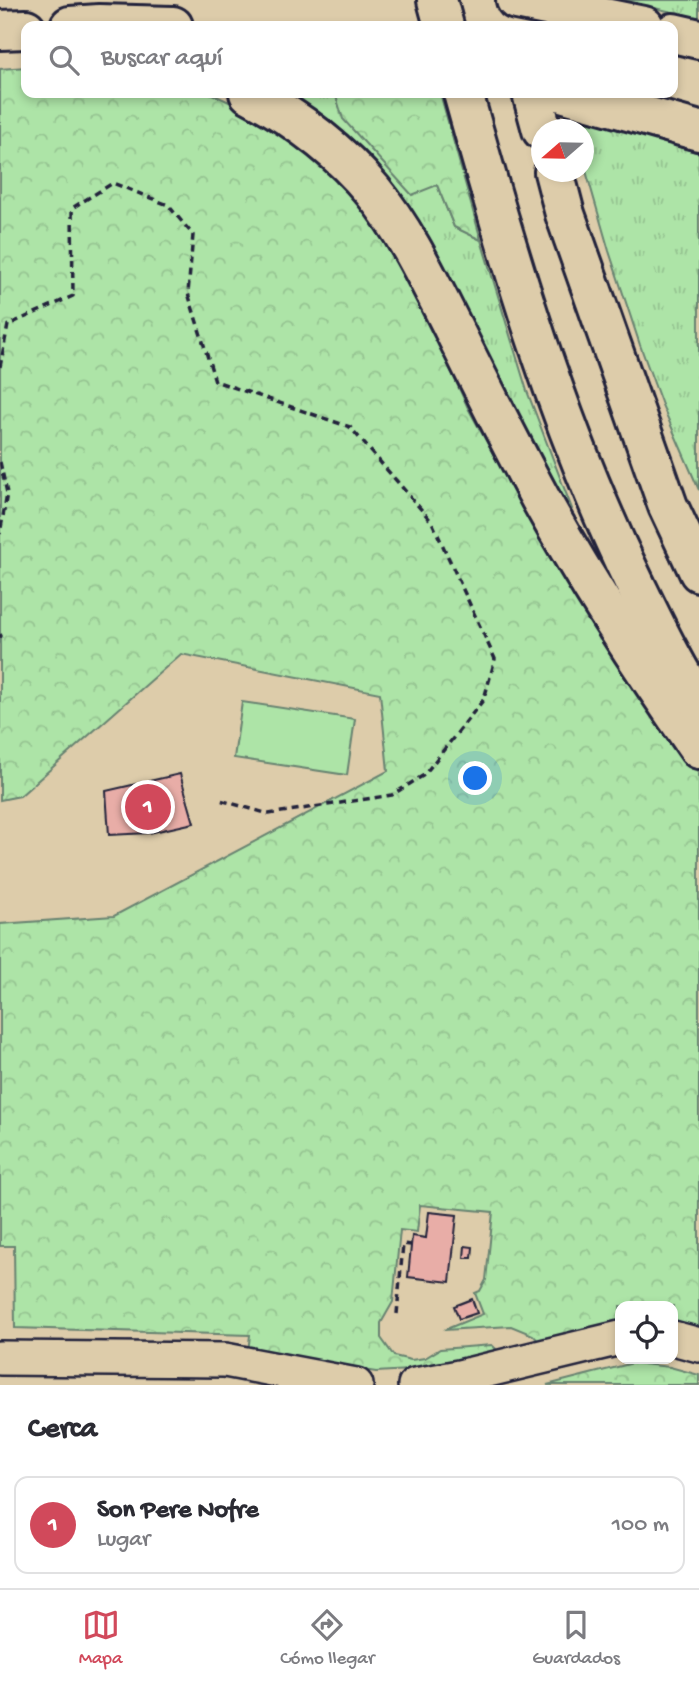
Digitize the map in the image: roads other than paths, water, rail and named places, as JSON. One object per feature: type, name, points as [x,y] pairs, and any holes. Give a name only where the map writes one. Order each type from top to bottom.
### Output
[{"type":"highway","points":[[437,0],[443,21]]},
{"type":"highway","points":[[506,0],[512,21]]},
{"type":"highway","points":[[516,0],[619,21]]},
{"type":"highway","points":[[0,30],[21,29]]},
{"type":"highway","points":[[678,34],[699,39]]},
{"type":"highway","points":[[0,52],[21,51]]},
{"type":"highway","points":[[259,98],[278,108],[323,141],[363,179],[396,222],[521,462],[584,576],[651,681],[699,749]]},
{"type":"highway","points":[[464,98],[539,350],[584,472],[644,604],[699,703]]},
{"type":"highway","points":[[533,98],[539,119]]},
{"type":"highway","points":[[583,98],[699,131]]},
{"type":"highway","points":[[674,98],[699,104]]},
{"type":"highway","points":[[559,189],[593,243],[647,406],[671,464],[699,514]]},
{"type":"highway","points":[[559,189],[668,506],[699,572]]},
{"type":"street","points":[[415,1385],[615,1339]]},
{"type":"street","points":[[678,1339],[699,1345]]},
{"type":"street","points":[[0,1357],[225,1360],[356,1385]]},
{"type":"place","name":"Son Pere Nofre","points":[[148,807]]}]
